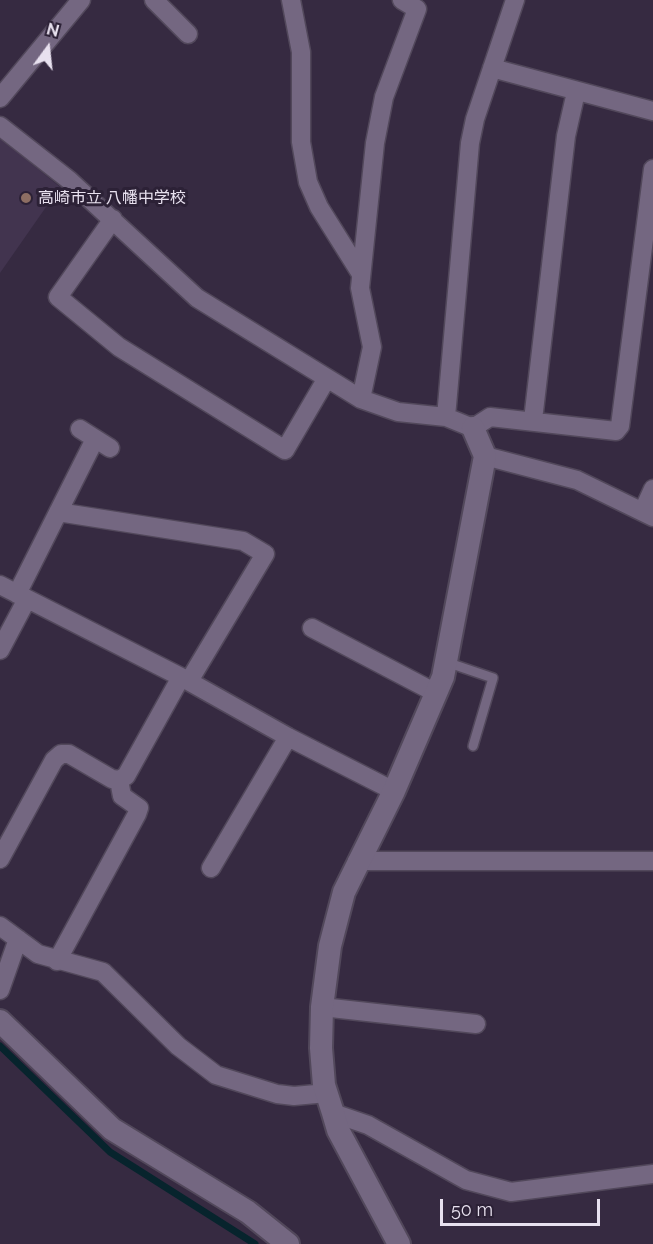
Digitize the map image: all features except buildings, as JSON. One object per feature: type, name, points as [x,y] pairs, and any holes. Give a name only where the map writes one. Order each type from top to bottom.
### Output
[{"type":"street","points":[[0,98],[81,0]]},
{"type":"street","points":[[154,0],[188,34]]},
{"type":"street","points":[[291,0],[301,52],[301,142],[308,182],[318,207],[361,274]]},
{"type":"street","points":[[361,399],[372,347],[360,288],[375,143],[384,97],[417,9],[402,0]]},
{"type":"street","points":[[446,417],[470,143],[515,0]]},
{"type":"street","points":[[492,68],[653,111]]},
{"type":"street","points":[[532,420],[566,136],[576,92]]},
{"type":"street","points":[[0,126],[113,219],[197,298],[361,399],[398,412],[446,417],[473,428],[485,456],[446,662],[436,693],[394,791],[357,861],[344,892],[330,946],[322,1007],[321,1048],[330,1103],[338,1130],[399,1244]]},
{"type":"street","points":[[473,428],[490,417],[616,430],[620,426],[646,301],[653,169]]},
{"type":"street","points":[[113,219],[58,297],[119,347],[285,450],[327,378]]},
{"type":"street","points":[[0,650],[58,512],[95,439]]},
{"type":"street","points":[[485,456],[577,480],[648,514],[653,489]]},
{"type":"street","points":[[58,512],[243,540],[265,554],[126,776],[119,780]]},
{"type":"street","points":[[0,585],[185,679],[288,737],[394,791]]},
{"type":"street","points":[[312,628],[436,693]]},
{"type":"street","points":[[211,868],[288,737]]},
{"type":"street","points":[[0,859],[54,760],[61,754],[69,754],[119,780]]},
{"type":"street","points":[[57,961],[137,814],[139,808],[122,796],[119,780]]},
{"type":"street","points":[[357,861],[653,861]]},
{"type":"street","points":[[0,926],[38,954],[103,972],[178,1046],[216,1075],[276,1094],[330,1103],[466,1180],[511,1192],[653,1174]]},
{"type":"street","points":[[0,990],[18,939]]},
{"type":"street","points":[[322,1007],[476,1024]]},
{"type":"street","points":[[0,1021],[112,1129],[248,1212],[288,1244]]},
{"type":"lane","points":[[446,662],[493,678],[472,746]]},
{"type":"shaded area","name":"高崎市立 八幡中学校","points":[[0,138],[60,187],[0,273]]},
{"type":"waterway","points":[[0,1046],[110,1152],[255,1244]]},
{"type":"place","name":"高崎市立 八幡中学校","points":[[26,198]]}]
